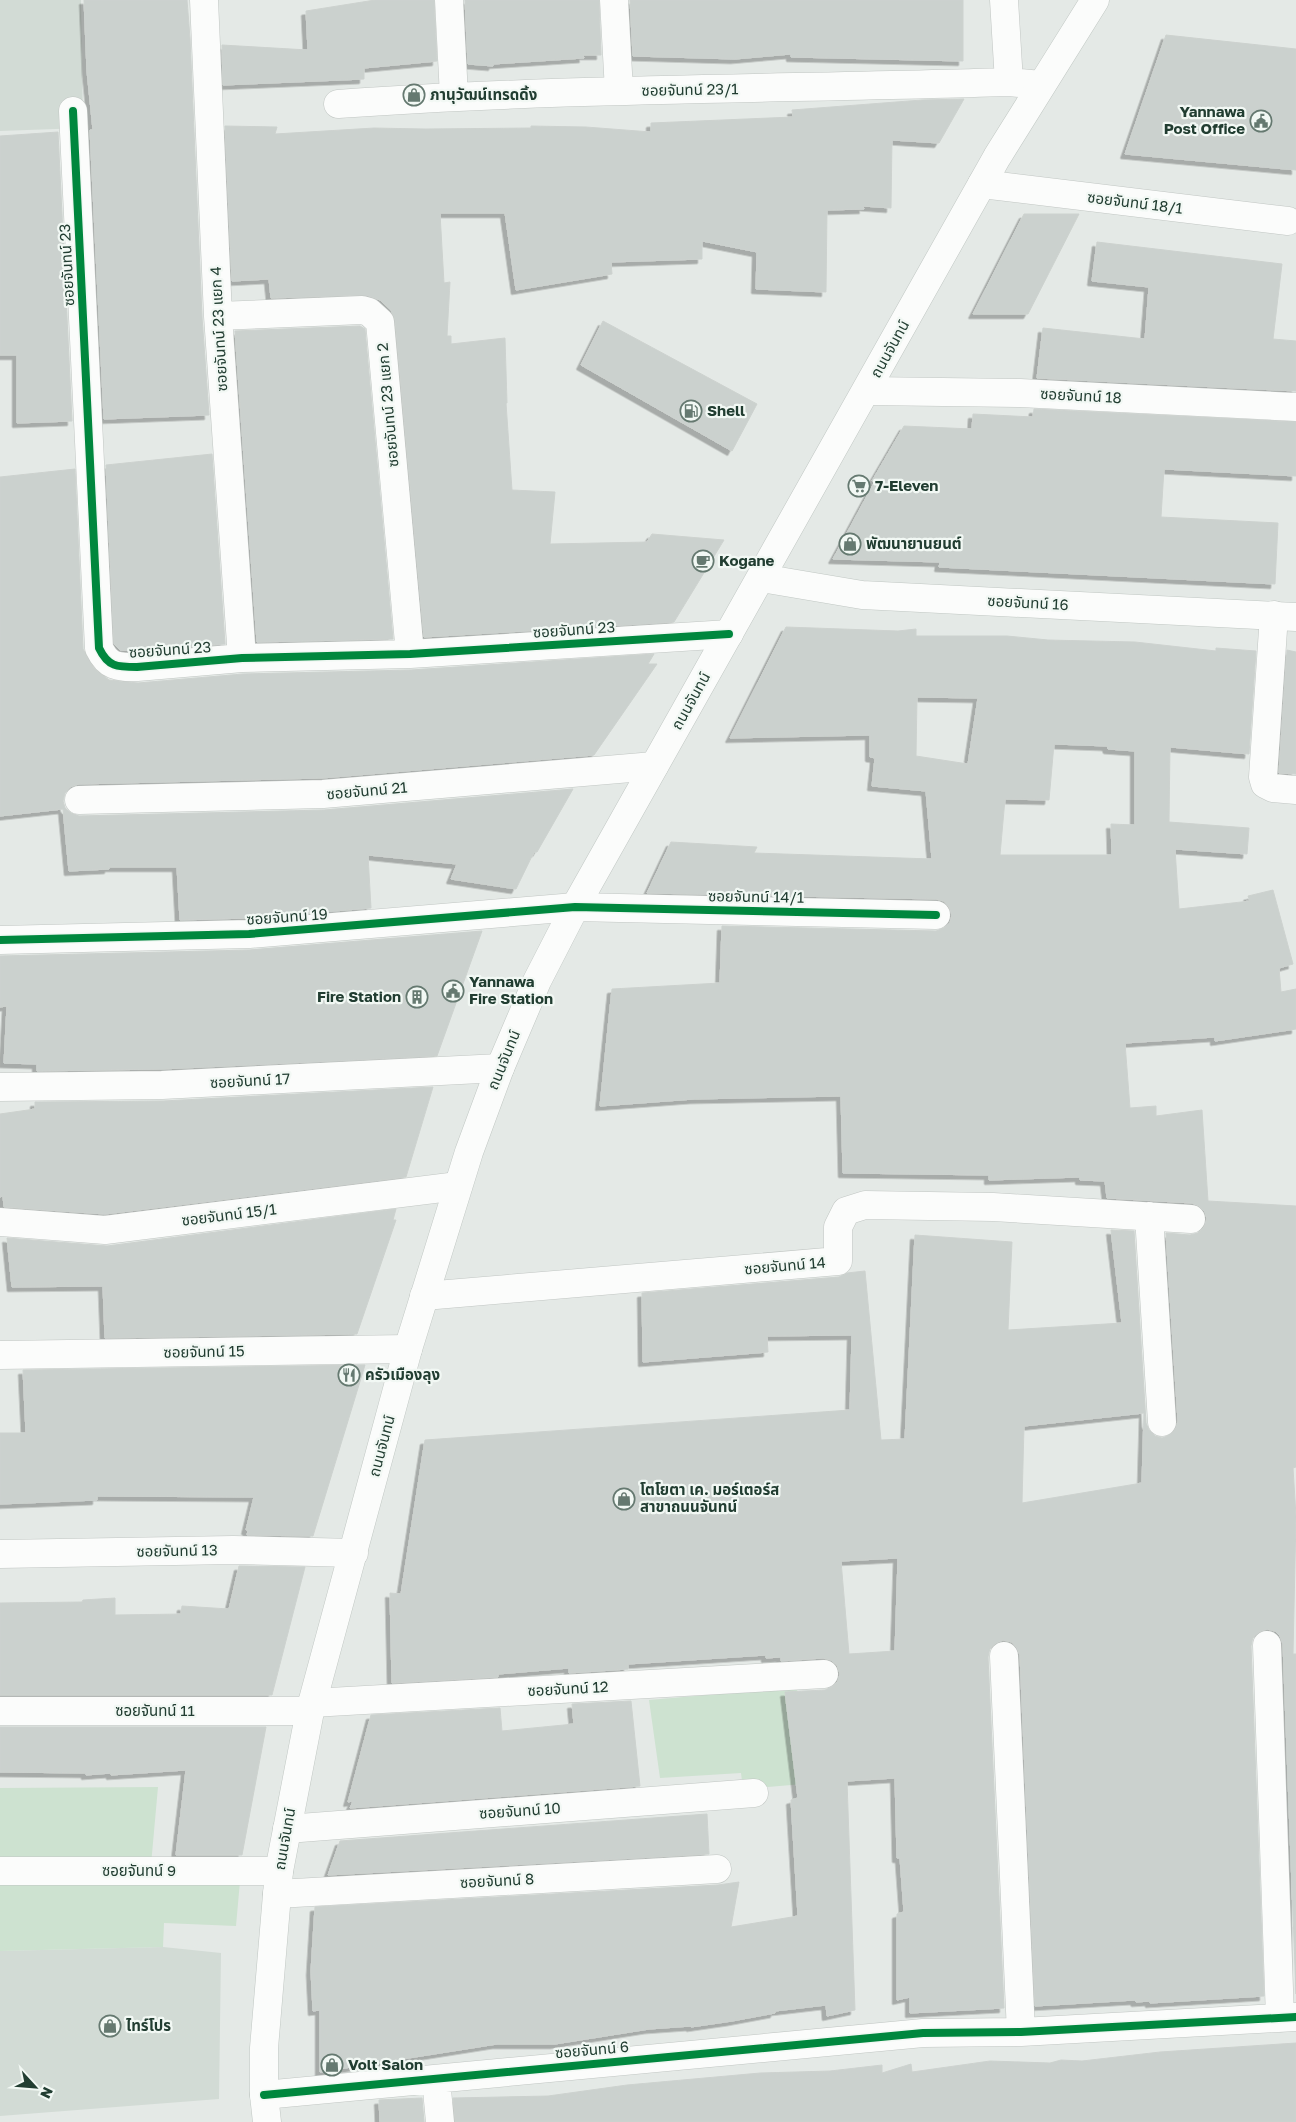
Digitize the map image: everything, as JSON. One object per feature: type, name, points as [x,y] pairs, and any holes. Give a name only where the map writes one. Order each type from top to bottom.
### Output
[{"type":"street","name":"ซอยจันทน์ 23 แยก 4","points":[[204,0],[218,316],[242,658]]},
{"type":"street","points":[[449,0],[454,96]]},
{"type":"street","points":[[614,0],[619,91]]},
{"type":"street","points":[[1004,0],[1009,82]]},
{"type":"street","name":"ถนนจันทน์","points":[[267,2122],[264,2095],[264,2048],[278,1883],[286,1829],[311,1707],[408,1349],[458,1186],[500,1068],[537,981],[575,907],[982,184],[1095,0]]},
{"type":"street","name":"ซอยจันทน์ 23/1","points":[[338,104],[454,96],[619,91],[1009,82],[1042,85]]},
{"type":"street","name":"ซอยจันทน์ 23","points":[[73,111],[98,648],[110,664],[122,667],[242,658],[410,654],[729,634]]},
{"type":"street","name":"ซอยจันทน์ 18/1","points":[[982,184],[1288,221]]},
{"type":"street","name":"ซอยจันทน์ 23 แยก 2","points":[[218,316],[362,310],[369,312],[380,322],[410,654]]},
{"type":"street","name":"ซอยจันทน์ 18","points":[[867,391],[1020,394],[1296,407]]},
{"type":"street","name":"ซอยจันทน์ 16","points":[[761,578],[862,595],[1285,616]]},
{"type":"street","points":[[1285,616],[1263,777],[1265,784],[1272,788],[1296,790]]},
{"type":"street","name":"ซอยจันทน์ 21","points":[[79,800],[323,794],[654,766]]},
{"type":"street","name":"ซอยจันทน์ 14/1","points":[[575,907],[936,915]]},
{"type":"street","name":"ซอยจันทน์ 19","points":[[0,940],[249,934],[575,907]]},
{"type":"street","name":"ซอยจันทน์ 17","points":[[0,1087],[162,1085],[500,1068]]},
{"type":"street","name":"ซอยจันทน์ 15/1","points":[[0,1222],[105,1230],[458,1186]]},
{"type":"street","name":"ซอยจันทน์ 14","points":[[424,1296],[838,1261],[838,1227],[846,1211],[865,1205],[993,1207],[1192,1219]]},
{"type":"street","points":[[1149,1216],[1162,1422]]},
{"type":"street","name":"ซอยจันทน์ 15","points":[[0,1354],[408,1349]]},
{"type":"street","name":"ซอยจันทน์ 13","points":[[0,1554],[233,1550],[354,1552]]},
{"type":"street","points":[[1267,1645],[1288,2018]]},
{"type":"street","points":[[1004,1656],[1020,2032]]},
{"type":"street","name":"ซอยจันทน์ 12","points":[[311,1707],[824,1674]]},
{"type":"street","name":"ซอยจันทน์ 11","points":[[0,1711],[311,1707]]},
{"type":"street","name":"ซอยจันทน์ 10","points":[[286,1829],[754,1794]]},
{"type":"street","name":"ซอยจันทน์ 8","points":[[278,1883],[717,1869]]},
{"type":"street","name":"ซอยจันทน์ 9","points":[[0,1871],[278,1883]]},
{"type":"street","name":"ซอยจันทน์ 6","points":[[264,2095],[922,2033],[1020,2032],[1288,2018]]},
{"type":"street","points":[[436,2079],[440,2122]]},
{"type":"shaded area","points":[[0,0],[81,0],[83,128],[0,131]]},
{"type":"shaded area","name":"ไทร์โปร","points":[[163,1947],[221,1953],[219,2099],[0,2116],[0,1951]]},
{"type":"green space","points":[[797,1687],[803,1784],[743,1789],[741,1773],[660,1778],[649,1700]]},
{"type":"green space","points":[[158,1787],[150,1876],[240,1881],[236,1926],[164,1923],[163,1947],[0,1951],[0,1788]]},
{"type":"building","points":[[84,0],[187,0],[202,317],[209,415],[104,419],[90,130],[93,130],[87,71]]},
{"type":"building","points":[[375,0],[434,0],[437,61],[364,68],[364,79],[223,85],[222,45],[308,50],[306,11]]},
{"type":"building","points":[[465,0],[599,0],[601,55],[583,55],[584,58],[493,64],[493,66],[468,64]]},
{"type":"building","points":[[630,0],[963,0],[963,61],[791,57],[791,54],[735,59],[633,56]]},
{"type":"building","points":[[1166,35],[1296,49],[1296,170],[1125,154]]},
{"type":"building","points":[[964,99],[939,143],[892,140],[891,208],[863,206],[864,209],[827,210],[826,292],[756,289],[757,252],[702,241],[702,259],[611,262],[612,274],[516,290],[505,213],[440,213],[444,283],[450,282],[447,336],[451,336],[451,344],[505,338],[506,403],[512,490],[555,492],[550,544],[647,542],[652,534],[724,540],[674,622],[424,637],[395,320],[391,310],[380,300],[366,295],[271,298],[269,279],[232,281],[225,126],[277,127],[275,134],[374,128],[531,128],[531,126],[586,127],[651,132],[651,123],[793,117],[792,110],[922,100]]},
{"type":"building","points":[[58,132],[72,421],[17,423],[17,355],[0,355],[0,136]]},
{"type":"building","points":[[1024,214],[1079,214],[1028,314],[973,314]]},
{"type":"building","points":[[1097,242],[1282,264],[1273,339],[1296,341],[1296,391],[1037,378],[1043,328],[1145,339],[1149,287],[1092,281]]},
{"type":"building","points":[[603,321],[757,404],[732,451],[581,365]]},
{"type":"building","points":[[360,326],[365,329],[393,639],[257,642],[235,331]]},
{"type":"building","points":[[1034,409],[1296,422],[1296,476],[1164,469],[1161,517],[1278,523],[1275,584],[939,567],[940,562],[833,559],[875,481],[872,481],[904,426],[972,429],[973,414],[1033,417]]},
{"type":"building","points":[[212,454],[225,644],[136,651],[120,650],[114,644],[106,465]]},
{"type":"building","points":[[75,469],[83,649],[94,668],[109,680],[138,683],[243,674],[411,670],[654,654],[648,664],[657,664],[594,755],[322,778],[79,784],[70,787],[65,793],[63,801],[65,808],[79,816],[324,810],[573,789],[537,852],[534,852],[516,889],[451,879],[457,864],[368,855],[371,908],[248,918],[180,920],[177,867],[109,867],[109,869],[69,871],[63,809],[0,816],[0,477]]},
{"type":"building","points":[[786,627],[898,631],[916,629],[916,636],[1007,636],[1048,640],[1135,642],[1216,651],[1216,648],[1256,651],[1249,754],[1170,747],[1169,822],[1249,828],[1247,854],[1175,849],[1179,909],[1250,901],[1248,896],[1273,890],[1293,964],[1279,968],[1281,992],[1296,989],[1296,1029],[1215,1041],[1215,1037],[1125,1043],[1130,1108],[1156,1106],[1156,1116],[1202,1110],[1208,1201],[1296,1206],[1296,1467],[1293,1468],[1296,1516],[1293,1654],[1296,1654],[1296,1994],[1283,1644],[1280,1636],[1275,1631],[1267,1629],[1253,1637],[1251,1646],[1264,1996],[1150,2003],[1150,2001],[1136,2002],[1135,2000],[1035,2006],[1020,1655],[1012,1642],[1003,1640],[990,1648],[988,1657],[1004,2008],[910,2013],[910,1997],[897,2000],[897,1914],[904,1912],[900,1858],[897,1858],[895,1778],[847,1781],[855,2010],[827,2016],[826,2005],[775,2011],[775,2013],[691,2027],[649,2029],[555,2044],[497,2044],[320,2072],[320,2010],[313,2011],[311,1971],[315,1907],[718,1885],[739,1882],[731,1927],[798,1916],[791,1800],[798,1798],[785,1692],[825,1690],[832,1687],[838,1681],[840,1674],[837,1665],[831,1660],[823,1658],[781,1661],[781,1657],[766,1658],[766,1655],[628,1664],[628,1669],[569,1673],[569,1668],[498,1674],[498,1677],[392,1683],[390,1593],[401,1594],[425,1440],[850,1410],[852,1335],[767,1336],[768,1352],[643,1362],[642,1293],[839,1277],[847,1273],[865,1271],[881,1440],[905,1439],[915,1235],[1012,1242],[1008,1330],[1122,1323],[1111,1230],[1134,1231],[1146,1423],[1149,1430],[1155,1436],[1162,1438],[1170,1435],[1176,1428],[1178,1421],[1166,1233],[1190,1235],[1198,1233],[1204,1227],[1207,1219],[1205,1212],[1199,1206],[1192,1203],[1107,1198],[1105,1181],[1080,1180],[1080,1177],[989,1180],[989,1175],[843,1173],[841,1096],[694,1099],[600,1106],[612,989],[720,983],[722,926],[936,931],[950,923],[952,915],[949,907],[944,901],[936,899],[647,893],[671,842],[757,847],[754,853],[932,859],[926,791],[872,786],[875,758],[870,757],[870,735],[730,738]],"holes":[[[917,697],[978,698],[968,764],[916,756]],[[1054,744],[1107,746],[1108,749],[1135,751],[1135,825],[1111,824],[1112,855],[1000,855],[1005,799],[1049,800]],[[1144,1413],[1142,1483],[1022,1503],[1024,1426]],[[898,1558],[895,1651],[849,1654],[841,1561]]]},
{"type":"building","points":[[1287,650],[1296,652],[1296,774],[1279,773]]},
{"type":"building","points":[[482,931],[437,1056],[162,1069],[37,1071],[37,1064],[4,1063],[7,1006],[0,1007],[0,956],[249,950]]},
{"type":"building","points":[[433,1087],[406,1177],[105,1214],[4,1207],[3,1196],[0,1197],[0,1114],[35,1109],[35,1102],[163,1101]]},
{"type":"building","points":[[396,1209],[393,1220],[396,1220],[357,1334],[105,1338],[103,1286],[12,1287],[7,1238],[107,1246]]},
{"type":"building","points":[[365,1365],[313,1536],[247,1535],[248,1530],[246,1530],[254,1497],[97,1496],[97,1500],[0,1504],[0,1433],[26,1433],[23,1370]]},
{"type":"building","points":[[239,1566],[305,1567],[272,1695],[0,1695],[0,1603],[82,1602],[83,1600],[115,1598],[115,1615],[181,1614],[182,1606],[229,1609]]},
{"type":"building","points":[[631,1701],[640,1786],[350,1808],[353,1801],[348,1802],[371,1715],[500,1708],[502,1731],[574,1724],[572,1704]]},
{"type":"building","points":[[0,1727],[266,1727],[242,1855],[176,1855],[186,1770],[111,1775],[111,1773],[86,1775],[86,1773],[0,1772]]},
{"type":"building","points":[[707,1814],[709,1854],[328,1875],[340,1841]]},
{"type":"building","points":[[1296,2043],[1296,2122],[455,2122],[453,2098],[548,2096],[627,2085],[760,2073],[830,2071],[882,2065],[882,2073],[911,2064],[912,2072],[990,2061],[1050,2063],[1061,2060],[1082,2061],[1160,2052]]},
{"type":"building","points":[[422,2098],[424,2122],[380,2122],[379,2100]]},
{"type":"cycle path","points":[[73,111],[99,648],[106,659],[114,665],[137,667],[242,658],[410,654],[729,634]]},
{"type":"cycle path","points":[[0,940],[249,934],[575,907],[936,915]]},
{"type":"cycle path","points":[[264,2095],[923,2033],[1021,2032],[1296,2017]]},
{"type":"place","name":"ภานุวัฒน์เทรดดิ้ง","points":[[414,95]]},
{"type":"place","name":"Yannawa Post Office","points":[[1261,121]]},
{"type":"place","name":"Shell","points":[[691,411]]},
{"type":"place","name":"7-Eleven","points":[[859,486]]},
{"type":"place","name":"พัฒนายานยนต์","points":[[850,544]]},
{"type":"place","name":"Kogane","points":[[703,561]]},
{"type":"place","name":"Yannawa Fire Station","points":[[453,991]]},
{"type":"place","name":"Fire Station","points":[[417,997]]},
{"type":"place","name":"ครัวเมืองลุง","points":[[349,1375]]},
{"type":"place","name":"โตโยตา เค. มอร์เตอร์ส สาขาถนนจันทน์","points":[[624,1499]]},
{"type":"place","name":"ไทร์โปร","points":[[110,2026]]},
{"type":"place","name":"Volt Salon","points":[[332,2065]]}]
